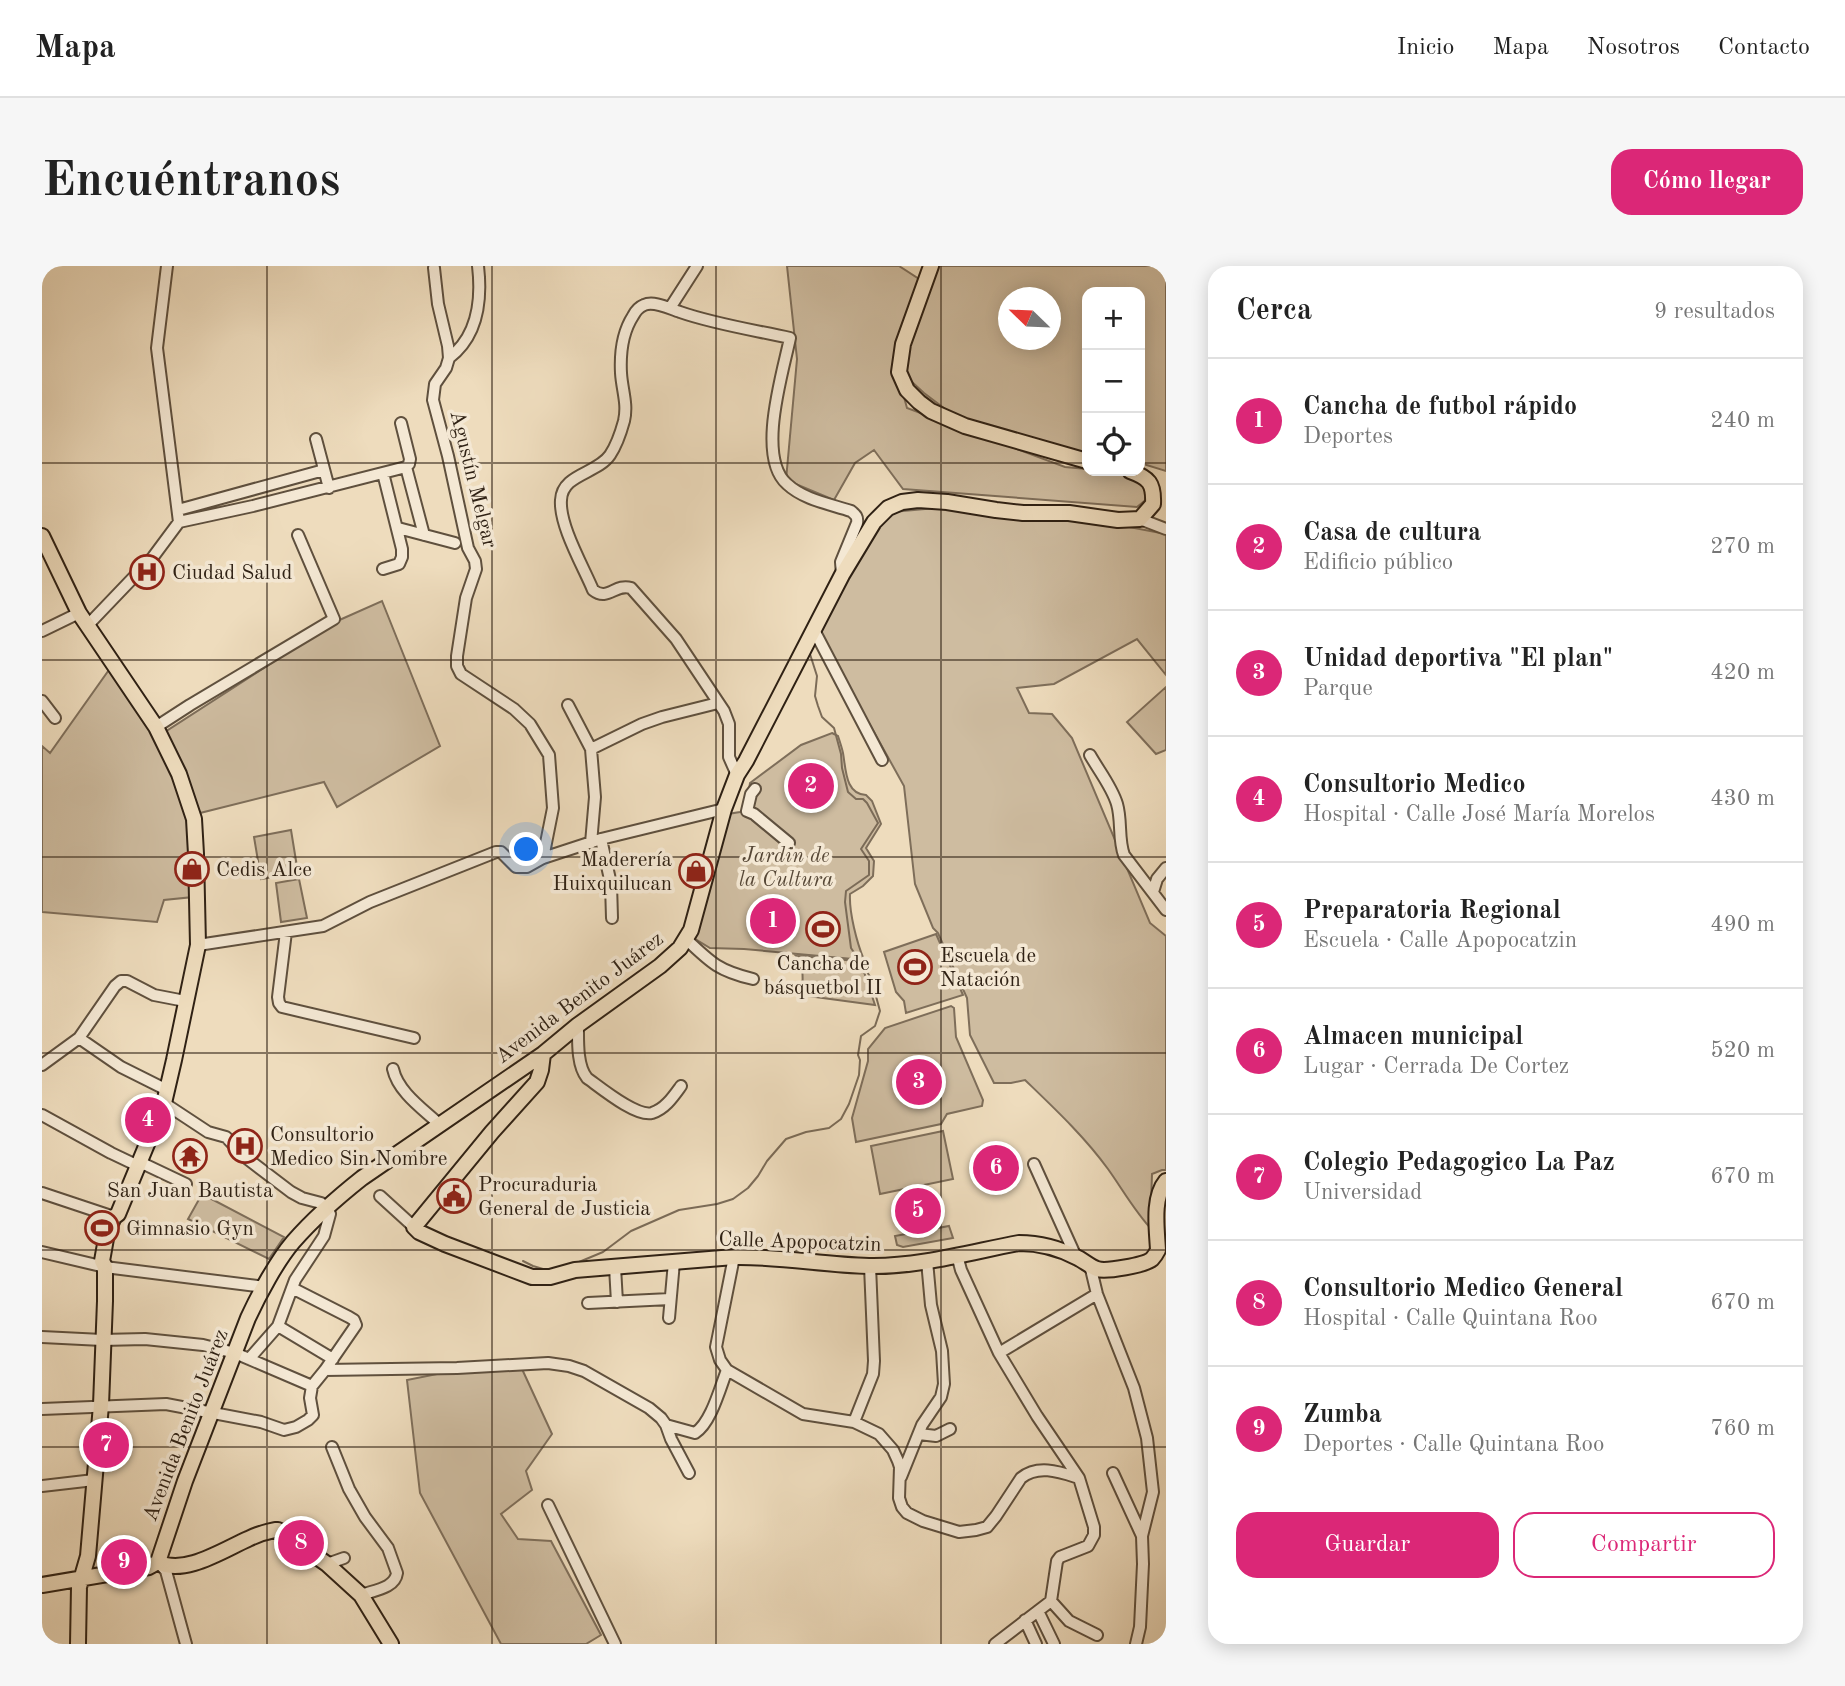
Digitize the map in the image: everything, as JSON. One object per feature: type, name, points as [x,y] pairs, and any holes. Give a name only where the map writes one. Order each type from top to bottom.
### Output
[{"type":"main road","points":[[932,266],[901,353],[899,372],[907,390],[931,411],[965,426],[1082,460]]},
{"type":"main road","points":[[1140,519],[1153,504],[1152,487],[1143,476]]},
{"type":"main road","name":"Avenida Benito Juárez","points":[[158,1562],[211,1413],[242,1356],[253,1308],[292,1243],[362,1178],[543,1054],[578,1025],[660,966],[687,939],[724,809],[737,775],[815,633],[842,575],[881,513],[894,505],[909,501],[947,502],[1023,513],[1069,513],[1118,520],[1140,519]]},
{"type":"main road","points":[[42,536],[79,613],[156,727],[179,774],[194,819],[198,895],[198,945],[165,1096],[104,1245],[101,1405],[88,1556],[79,1587],[78,1644]]},
{"type":"main road","points":[[414,1227],[537,1082],[543,1054]]},
{"type":"main road","name":"Calle Apopocatzin","points":[[414,1227],[445,1244],[531,1277],[541,1278],[575,1270],[754,1256],[870,1266],[927,1261],[1019,1243],[1052,1247],[1104,1270],[1137,1265],[1154,1257],[1158,1250],[1157,1199],[1166,1181]]},
{"type":"main road","points":[[42,1585],[149,1567],[158,1562],[169,1566],[197,1562],[275,1530],[327,1564],[361,1595],[391,1644]]},
{"type":"street","points":[[167,266],[157,348],[179,516]]},
{"type":"street","points":[[449,358],[460,349],[475,319],[480,286],[478,266]]},
{"type":"street","points":[[670,308],[697,266]]},
{"type":"street","points":[[434,268],[449,358]]},
{"type":"street","points":[[737,775],[729,757],[729,724],[676,639],[635,591],[627,586],[603,595],[593,590],[561,512],[561,497],[565,486],[609,457],[618,437],[626,405],[621,372],[622,342],[629,322],[635,312],[644,305],[653,304],[790,338],[776,398],[773,454],[784,483],[809,497],[856,515],[857,523],[841,562],[842,575]]},
{"type":"street","name":"Agustín Melgar","points":[[449,358],[435,384],[433,400],[468,548],[476,569],[465,604],[457,666],[461,674],[514,709],[530,724],[549,755],[553,808],[543,858]]},
{"type":"street","points":[[179,516],[211,516],[406,467],[410,459],[401,423]]},
{"type":"street","points":[[316,439],[329,488]]},
{"type":"street","points":[[406,467],[424,535]]},
{"type":"street","points":[[87,626],[153,558],[179,516],[209,502],[324,470]]},
{"type":"street","points":[[383,473],[402,549],[399,564],[383,569]]},
{"type":"street","points":[[209,502],[211,516]]},
{"type":"street","points":[[1140,519],[1166,529]]},
{"type":"street","points":[[398,528],[455,544]]},
{"type":"street","points":[[156,727],[333,620],[298,536]]},
{"type":"street","points":[[42,631],[79,613]]},
{"type":"street","points":[[815,633],[882,760]]},
{"type":"street","points":[[42,701],[55,718]]},
{"type":"street","points":[[591,749],[642,724],[718,703]]},
{"type":"street","points":[[568,705],[591,749],[596,841],[611,884],[612,918]]},
{"type":"street","points":[[1090,755],[1117,804],[1124,855],[1166,910]]},
{"type":"street","points":[[755,789],[747,811],[789,843]]},
{"type":"street","points":[[198,945],[323,926],[370,902],[496,852],[501,852],[516,867],[527,867],[543,858],[596,841],[724,809]]},
{"type":"street","points":[[1153,892],[1157,879],[1166,868]]},
{"type":"street","points":[[286,932],[278,997],[282,1007],[414,1038]]},
{"type":"street","points":[[687,939],[721,970],[753,979]]},
{"type":"street","points":[[42,1065],[79,1038],[121,981],[127,981],[154,995],[185,1001]]},
{"type":"street","points":[[578,1025],[579,1063],[582,1072],[587,1079],[634,1110],[641,1113],[654,1112],[669,1102],[681,1086]]},
{"type":"street","points":[[79,1038],[165,1096],[208,1132],[226,1137],[245,1157],[291,1192],[321,1203],[330,1214],[324,1236],[292,1288],[278,1326],[242,1356]]},
{"type":"street","points":[[393,1069],[395,1079],[405,1092],[439,1124]]},
{"type":"street","points":[[42,1115],[111,1153],[132,1163],[146,1165],[186,1184]]},
{"type":"street","points":[[1034,1164],[1076,1257]]},
{"type":"street","points":[[42,1193],[114,1217]]},
{"type":"street","name":"Calle Apopocatzin","points":[[380,1196],[414,1227]]},
{"type":"street","points":[[42,1252],[105,1267],[265,1287]]},
{"type":"street","points":[[957,1255],[961,1270],[999,1353],[1079,1478],[1094,1527],[1091,1542],[1084,1549],[1060,1557],[1057,1561],[1051,1601],[995,1644]]},
{"type":"street","points":[[734,1257],[716,1347],[720,1360],[727,1370],[803,1414],[854,1422],[879,1434],[893,1450],[900,1467],[899,1499],[907,1513],[923,1521],[960,1532],[976,1530],[987,1527],[1021,1478],[1033,1471],[1045,1470],[1079,1478]]},
{"type":"street","points":[[900,1480],[924,1421],[939,1402],[944,1384],[942,1351],[931,1305],[927,1261]]},
{"type":"street","points":[[669,1318],[674,1262]]},
{"type":"street","points":[[1090,1265],[1097,1294],[1134,1388],[1147,1438],[1153,1492],[1142,1536],[1140,1627],[1136,1644]]},
{"type":"street","points":[[854,1422],[873,1374],[870,1266]]},
{"type":"street","points":[[615,1267],[617,1302]]},
{"type":"street","points":[[42,1409],[166,1404],[261,1422],[288,1430],[313,1415],[310,1398],[312,1386],[355,1328],[356,1322],[292,1288]]},
{"type":"street","points":[[999,1353],[1097,1294]]},
{"type":"street","points":[[588,1303],[670,1299]]},
{"type":"street","points":[[278,1326],[333,1359]]},
{"type":"street","points":[[42,1337],[145,1339],[203,1345],[242,1356],[312,1386]]},
{"type":"street","points":[[325,1370],[457,1368],[548,1363],[569,1366],[584,1371],[649,1408],[666,1425],[690,1473]]},
{"type":"street","points":[[666,1425],[695,1433],[701,1429],[727,1370]]},
{"type":"street","points":[[919,1434],[936,1436],[950,1429]]},
{"type":"street","points":[[332,1447],[349,1489],[388,1548],[397,1573],[393,1583],[361,1595]]},
{"type":"street","points":[[1113,1473],[1142,1536]]},
{"type":"street","points":[[42,1486],[93,1480]]},
{"type":"street","points":[[1153,1492],[1166,1494]]},
{"type":"street","points":[[548,1505],[615,1644]]},
{"type":"street","points":[[327,1564],[344,1558]]},
{"type":"street","points":[[158,1562],[166,1571],[186,1644]]},
{"type":"street","points":[[1051,1601],[1069,1621],[1097,1635]]},
{"type":"street","points":[[1038,1611],[1054,1644]]},
{"type":"street","points":[[1025,1620],[1035,1644]]},
{"type":"green space","points":[[787,266],[899,266],[919,279],[896,368],[907,408],[1065,467],[1082,469],[1082,476],[1131,476],[1158,490],[1137,507],[903,489],[874,450],[855,463],[834,500],[786,480],[797,359]]},
{"type":"green space","points":[[938,266],[1166,266],[1166,471],[1145,465],[1145,287],[1082,287],[1082,452],[1046,455],[969,427],[900,371]]},
{"type":"green space","points":[[936,508],[1002,514],[1066,515],[1166,534],[1166,675],[1137,639],[1054,684],[1017,688],[1029,713],[1052,714],[1072,738],[1150,923],[1166,936],[1166,1170],[1152,1174],[1153,1231],[1089,1145],[1025,1080],[994,1083],[970,1035],[967,998],[915,884],[904,786],[815,626],[862,548],[892,512]]},
{"type":"green space","points":[[382,601],[440,746],[337,807],[324,782],[200,813],[165,732],[335,622]]},
{"type":"green space","points":[[111,667],[154,730],[186,811],[193,897],[164,900],[157,922],[42,912],[42,746],[50,753]]},
{"type":"green space","points":[[1166,687],[1166,750],[1156,754],[1127,722]]},
{"type":"green space","name":"Jardin de la Cultura","points":[[832,733],[838,736],[850,785],[872,801],[881,824],[866,848],[874,861],[873,876],[850,894],[854,928],[864,960],[710,948],[692,937],[728,814],[746,808],[750,783],[801,745]]},
{"type":"green space","points":[[291,830],[298,873],[261,879],[254,837]]},
{"type":"green space","points":[[299,879],[307,918],[281,922],[276,883]]},
{"type":"green space","points":[[936,934],[963,995],[906,1013],[904,1001],[896,992],[884,952]]},
{"type":"green space","points":[[796,956],[858,961],[875,1005],[800,995],[802,973]]},
{"type":"green space","points":[[951,1006],[954,1008],[956,1037],[983,1100],[982,1106],[947,1114],[941,1124],[856,1142],[852,1118],[868,1061],[868,1049],[885,1028]]},
{"type":"green space","points":[[943,1131],[953,1179],[880,1194],[871,1146]]},
{"type":"green space","points":[[202,1194],[284,1237],[269,1259],[188,1219]]},
{"type":"green space","points":[[949,1226],[953,1238],[903,1247],[897,1245],[895,1236]]},
{"type":"green space","points":[[522,1369],[552,1434],[526,1471],[532,1490],[501,1514],[518,1539],[551,1541],[601,1635],[586,1644],[501,1644],[420,1493],[407,1380],[442,1373]]},
{"type":"waterway","points":[[523,1261],[543,1269],[555,1269],[579,1262],[603,1252],[631,1231],[679,1210],[733,1199],[748,1188],[786,1139],[829,1128],[841,1119],[849,1104],[859,1075],[861,1036],[875,1026],[880,1011],[871,978],[851,948],[846,891],[869,875],[869,861],[861,849],[878,823],[867,803],[848,792],[834,728],[822,717],[815,696],[817,676],[809,651]]},
{"type":"place","name":"Ciudad Salud","points":[[147,572]]},
{"type":"place","name":"Casa de cultura","points":[[811,786]]},
{"type":"place","name":"Cedis Alce","points":[[192,869]]},
{"type":"place","name":"Maderería Huixquilucan","points":[[696,871]]},
{"type":"place","name":"Cancha de futbol rápido","points":[[773,921]]},
{"type":"place","name":"Cancha de básquetbol II","points":[[823,929]]},
{"type":"place","name":"Escuela de Natación","points":[[915,967]]},
{"type":"place","name":"Unidad deportiva \"El plan\"","points":[[919,1082]]},
{"type":"place","name":"Consultorio Medico","points":[[148,1120]]},
{"type":"place","name":"Consultorio Medico Sin Nombre","points":[[245,1146]]},
{"type":"place","name":"San Juan Bautista","points":[[190,1156]]},
{"type":"place","name":"Almacen municipal","points":[[996,1168]]},
{"type":"place","name":"Procuraduria General de Justicia","points":[[454,1196]]},
{"type":"place","name":"Preparatoria Regional","points":[[918,1211]]},
{"type":"place","name":"Gimnasio Gyn","points":[[102,1228]]},
{"type":"place","name":"Colegio Pedagogico La Paz","points":[[106,1445]]},
{"type":"place","name":"Consultorio Medico General","points":[[301,1543]]},
{"type":"place","name":"Zumba","points":[[124,1562]]}]
